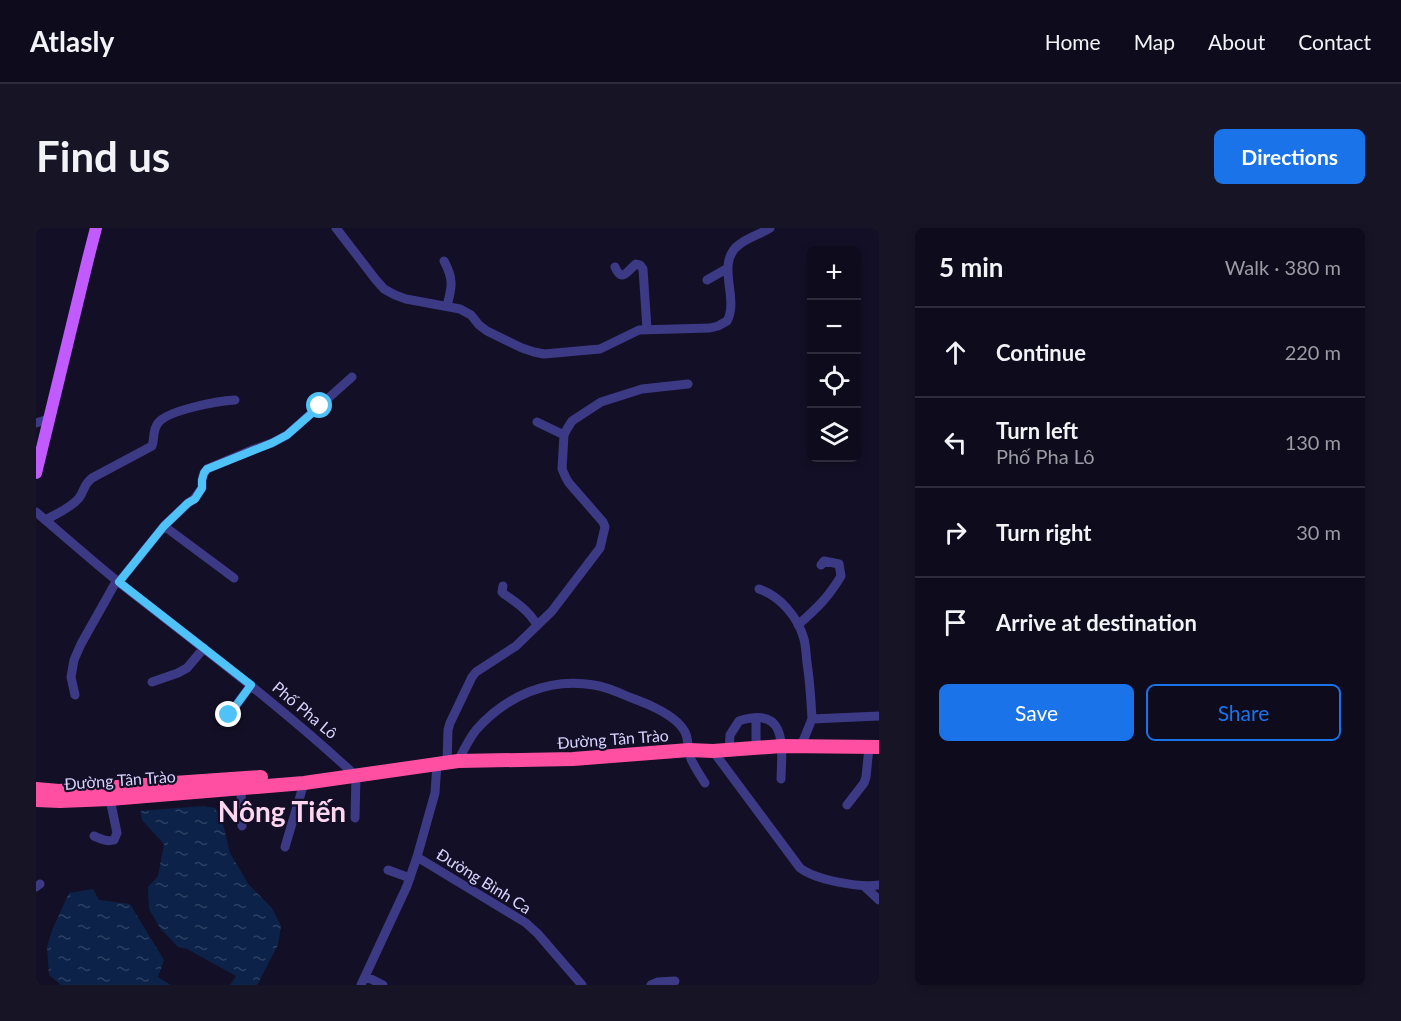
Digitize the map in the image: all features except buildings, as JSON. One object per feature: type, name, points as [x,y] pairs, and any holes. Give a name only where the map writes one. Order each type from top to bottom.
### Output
[{"type":"highway","name":"Đường Tân Trào","points":[[36,789],[112,794],[241,788],[304,783],[447,763],[573,759],[782,746],[874,747]]},
{"type":"highway","name":"Đường Tân Trào","points":[[36,800],[60,801],[314,773],[353,776]]},
{"type":"main road","points":[[36,473],[92,231]]},
{"type":"street","points":[[336,228],[384,289],[406,299],[460,309],[471,315],[487,331],[514,344],[544,354],[600,349],[639,330],[710,328],[727,321],[731,310],[728,263],[733,251],[740,244],[770,228]]},
{"type":"street","points":[[444,261],[450,274],[452,288],[447,306]]},
{"type":"street","points":[[615,267],[622,274],[629,272],[636,264],[643,269],[646,329]]},
{"type":"street","points":[[707,280],[728,268]]},
{"type":"street","points":[[75,695],[71,677],[74,660],[81,644],[118,581],[164,526],[195,499],[202,488],[202,480],[207,469],[287,435],[352,377]]},
{"type":"street","points":[[382,985],[363,981],[410,878],[435,793],[447,763],[450,723],[472,677],[516,646],[552,611],[600,548],[605,527],[603,522],[569,483],[562,468],[564,435],[572,421],[601,402],[642,388],[688,384]]},
{"type":"street","points":[[45,520],[80,498],[85,484],[92,478],[152,446],[154,430],[165,417],[211,403],[235,400]]},
{"type":"street","points":[[36,423],[49,419]]},
{"type":"street","points":[[537,422],[564,435]]},
{"type":"street","name":"Phố Pha Lô","points":[[36,512],[118,581],[251,685],[326,748],[353,776]]},
{"type":"street","points":[[164,526],[234,578]]},
{"type":"street","points":[[798,625],[831,594],[842,576],[838,564],[824,561],[821,565]]},
{"type":"street","points":[[503,586],[504,594],[523,607],[537,625]]},
{"type":"street","points":[[759,589],[770,592],[786,606],[804,640],[811,691],[812,719],[801,746]]},
{"type":"street","points":[[152,682],[187,668],[204,648]]},
{"type":"street","points":[[447,763],[501,706],[512,700],[539,687],[569,683],[595,685],[609,688],[651,706],[678,723],[687,733],[694,766],[705,783]]},
{"type":"street","points":[[229,715],[251,685]]},
{"type":"street","points":[[812,719],[879,716]]},
{"type":"street","points":[[756,718],[756,748]]},
{"type":"street","points":[[729,750],[730,735],[739,721],[756,718],[772,722],[779,729],[782,746],[781,779]]},
{"type":"street","points":[[847,805],[864,783],[874,747]]},
{"type":"street","points":[[713,751],[807,873],[864,886],[879,885]]},
{"type":"street","points":[[353,776],[355,818]]},
{"type":"street","points":[[285,847],[304,783]]},
{"type":"street","points":[[241,788],[242,826]]},
{"type":"street","points":[[94,836],[109,841],[117,837],[112,794]]},
{"type":"street","name":"Đường Bình Ca","points":[[417,857],[526,923],[582,985]]},
{"type":"street","points":[[388,870],[410,878]]},
{"type":"street","points":[[864,886],[879,900]]},
{"type":"street","points":[[651,985],[658,982],[675,981]]},
{"type":"water","points":[[203,806],[215,808],[222,820],[230,853],[249,885],[272,908],[281,926],[278,945],[257,985],[230,985],[236,976],[187,949],[178,947],[160,928],[149,909],[148,887],[158,876],[164,844],[142,820],[140,811]]},
{"type":"water","points":[[93,889],[99,900],[130,904],[164,960],[158,977],[171,985],[61,985],[49,975],[47,947],[69,893]]},
{"type":"district","name":"Nông Tiến","points":[[282,812]]},
{"type":"route","points":[[229,715],[251,685],[119,582],[164,526],[195,499],[202,488],[202,480],[207,469],[287,435],[320,406]]}]
